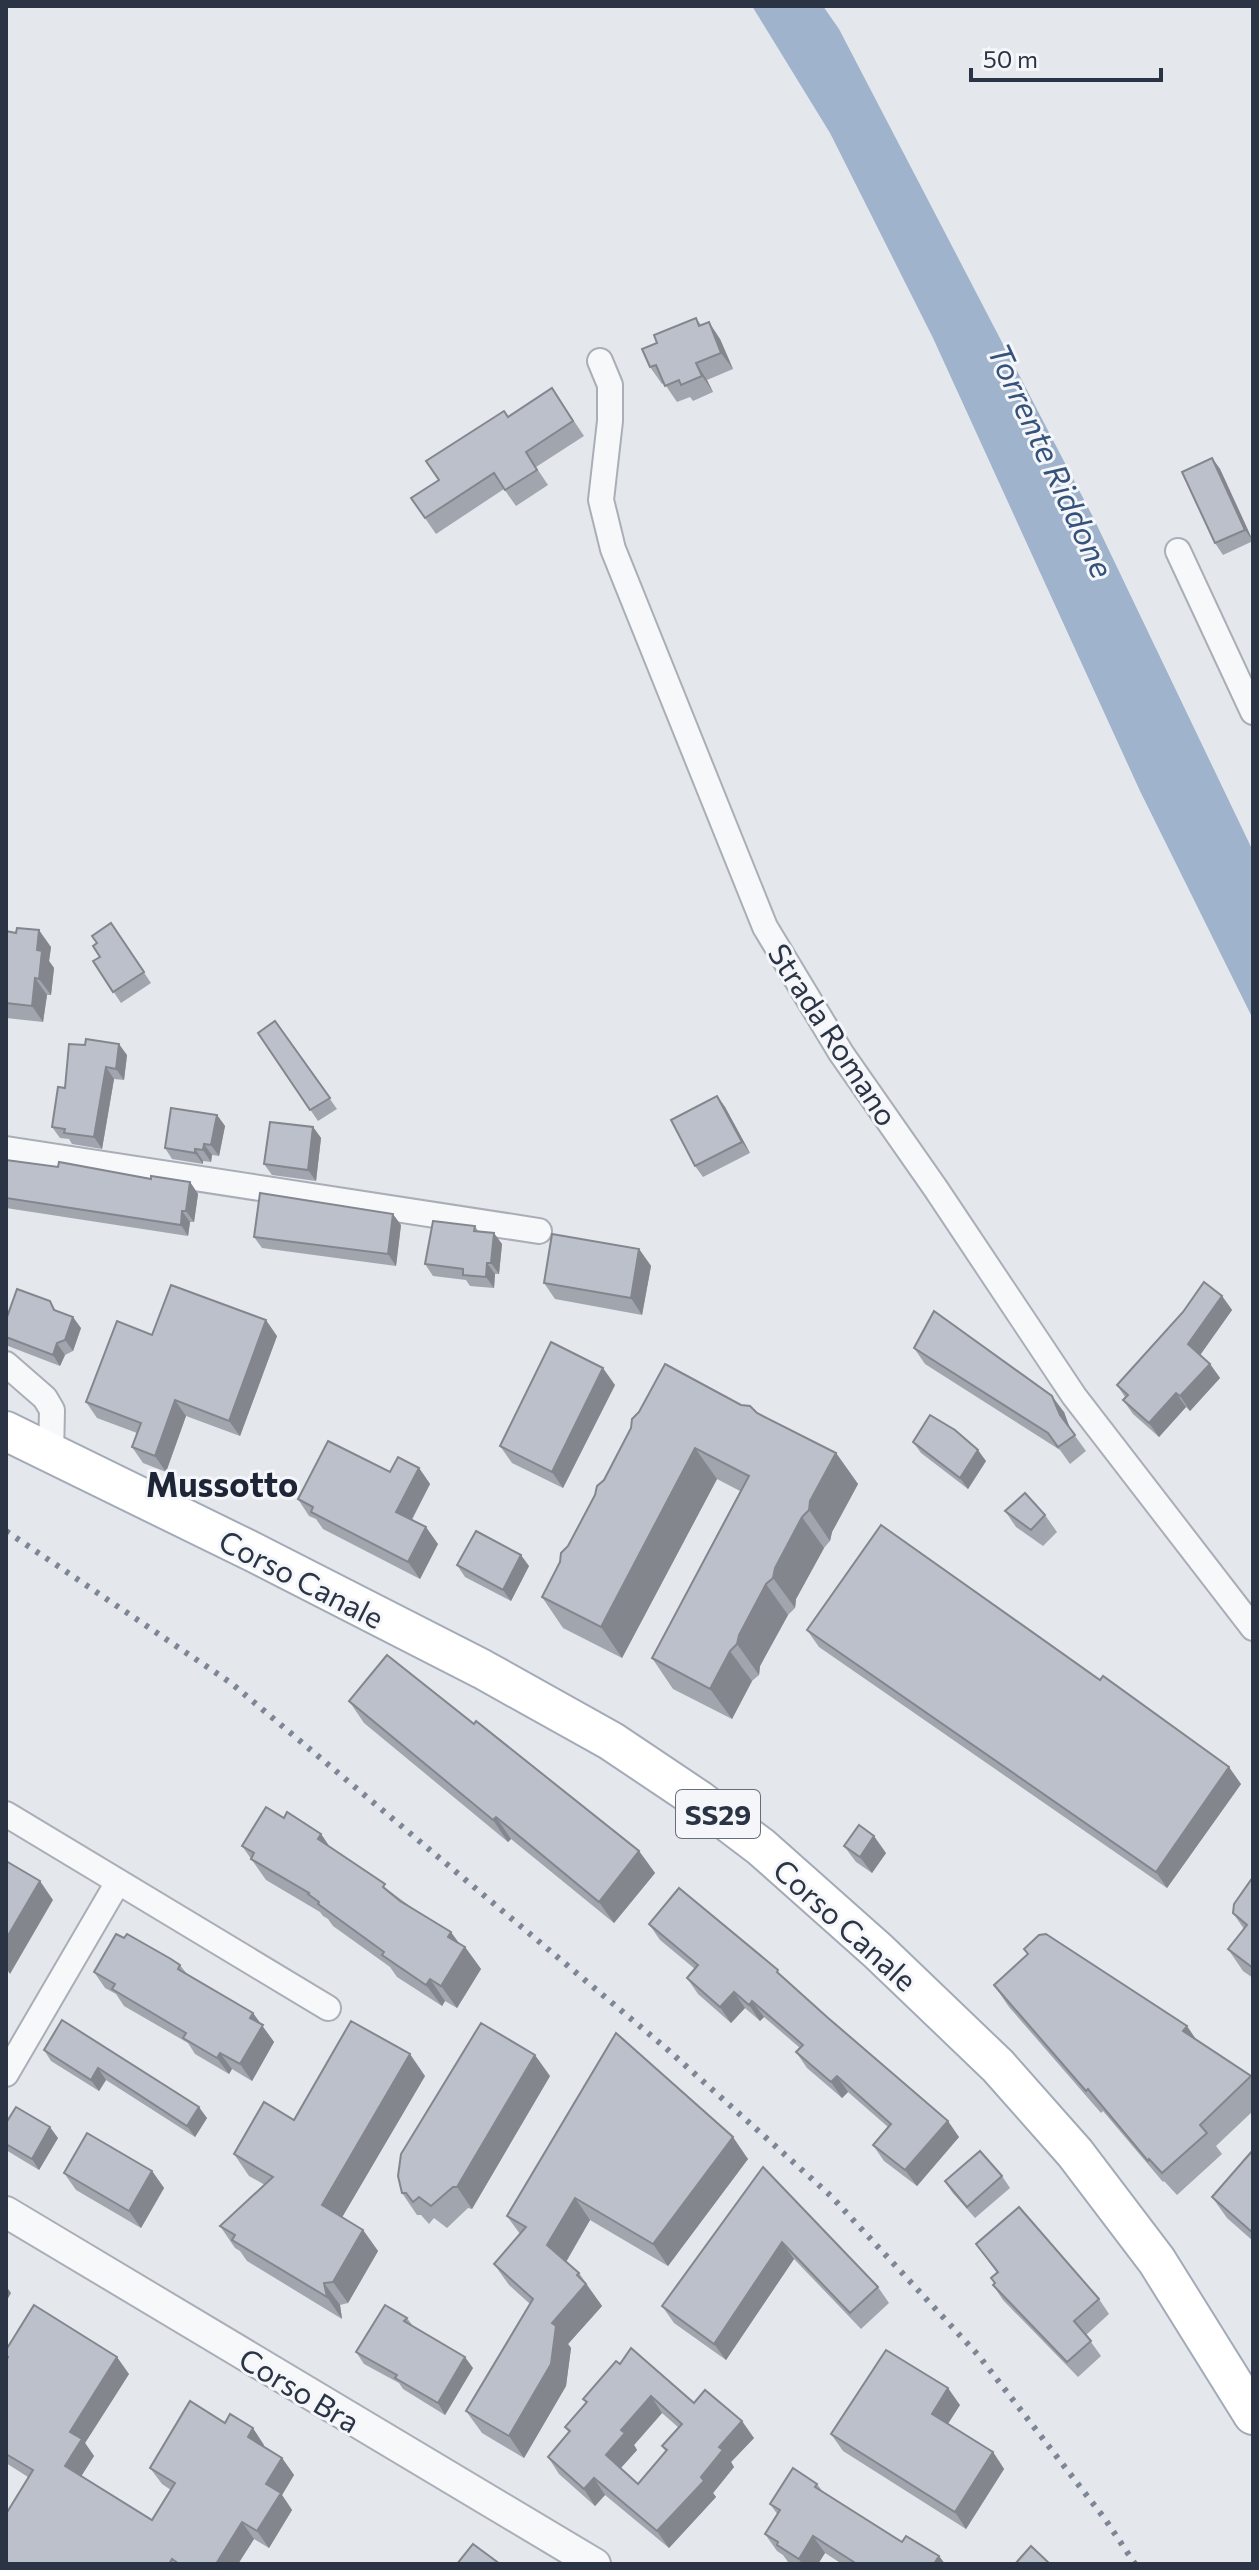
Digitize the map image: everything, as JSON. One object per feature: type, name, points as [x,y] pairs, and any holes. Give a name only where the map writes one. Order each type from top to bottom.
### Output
[{"type":"main road","name":"Corso Canale","points":[[6,1431],[255,1553],[521,1690],[611,1741],[699,1800],[761,1847],[878,1951],[987,2055],[1075,2153],[1157,2261],[1253,2415]]},
{"type":"street","name":"Strada Romano","points":[[600,361],[610,385],[610,421],[601,500],[613,549],[765,927],[841,1053],[1074,1396],[1253,1628]]},
{"type":"street","points":[[1178,551],[1253,712]]},
{"type":"street","points":[[6,1149],[539,1231]]},
{"type":"street","points":[[6,1364],[45,1398],[52,1410],[51,1455]]},
{"type":"street","points":[[6,1814],[328,2008]]},
{"type":"street","points":[[6,2074],[118,1882]]},
{"type":"street","name":"Corso Bra","points":[[6,2212],[595,2564]]},
{"type":"water","name":"Torrente Riddone","points":[[752,6],[823,6],[839,29],[1093,517],[1253,851],[1253,1019],[1140,791],[933,338],[830,133]]},
{"type":"building","points":[[696,318],[699,326],[709,322],[721,353],[696,363],[702,376],[681,385],[679,380],[665,386],[656,365],[650,367],[642,349],[657,343],[654,335]]},
{"type":"building","points":[[552,388],[573,421],[526,452],[537,470],[505,490],[494,473],[425,518],[411,498],[439,480],[426,461],[504,411],[508,417]]},
{"type":"building","points":[[1212,458],[1245,530],[1215,543],[1182,472]]},
{"type":"building","points":[[111,923],[144,972],[113,992],[93,961],[100,957],[93,946],[97,943],[92,936]]},
{"type":"building","points":[[17,928],[39,930],[37,950],[42,951],[32,1006],[6,1003],[6,931],[16,933]]},
{"type":"building","points":[[275,1021],[330,1098],[310,1110],[258,1033]]},
{"type":"building","points":[[86,1039],[119,1044],[116,1069],[106,1067],[94,1137],[64,1133],[65,1129],[52,1127],[58,1087],[65,1088],[69,1044],[85,1045]]},
{"type":"building","points":[[717,1096],[742,1142],[695,1166],[671,1120]]},
{"type":"building","points":[[171,1108],[217,1115],[211,1145],[204,1144],[203,1150],[195,1149],[195,1153],[165,1148]]},
{"type":"building","points":[[270,1122],[313,1127],[308,1170],[264,1164]]},
{"type":"building","points":[[6,1160],[58,1167],[59,1162],[151,1179],[151,1176],[190,1182],[186,1211],[182,1211],[181,1225],[6,1198]]},
{"type":"building","points":[[260,1193],[393,1214],[388,1254],[254,1237]]},
{"type":"building","points":[[433,1221],[475,1226],[474,1231],[494,1233],[491,1263],[487,1263],[486,1277],[463,1275],[463,1269],[425,1264]]},
{"type":"building","points":[[552,1234],[639,1249],[631,1298],[544,1283]]},
{"type":"building","points":[[1204,1282],[1222,1296],[1188,1344],[1210,1364],[1180,1396],[1176,1393],[1149,1423],[1123,1400],[1128,1395],[1117,1385],[1183,1312]]},
{"type":"building","points":[[171,1285],[266,1320],[229,1421],[175,1400],[155,1456],[132,1447],[141,1423],[86,1402],[117,1321],[152,1335]]},
{"type":"building","points":[[17,1289],[50,1301],[54,1310],[73,1317],[65,1340],[57,1343],[53,1355],[6,1337],[6,1320]]},
{"type":"building","points":[[934,1311],[1052,1396],[1060,1415],[1075,1435],[1058,1447],[1048,1433],[914,1348]]},
{"type":"building","points":[[551,1342],[603,1368],[552,1472],[500,1446]]},
{"type":"building","points":[[665,1364],[836,1453],[810,1501],[809,1510],[802,1517],[775,1568],[773,1578],[766,1584],[737,1644],[730,1651],[710,1689],[652,1658],[749,1476],[695,1448],[601,1627],[542,1597],[560,1562],[561,1553],[568,1546],[597,1486],[604,1480],[631,1428],[632,1419],[639,1412]]},
{"type":"building","points":[[930,1415],[955,1430],[978,1450],[960,1478],[913,1442]]},
{"type":"building","points":[[328,1441],[390,1472],[398,1457],[419,1468],[396,1512],[426,1527],[408,1562],[311,1512],[313,1507],[298,1499]]},
{"type":"building","points":[[1025,1493],[1045,1515],[1031,1530],[1005,1511]]},
{"type":"building","points":[[881,1525],[1100,1680],[1103,1676],[1229,1767],[1156,1872],[807,1630]]},
{"type":"building","points":[[476,1531],[521,1555],[503,1590],[457,1565]]},
{"type":"building","points":[[387,1655],[474,1724],[476,1721],[639,1851],[599,1902],[496,1817],[493,1820],[349,1701]]},
{"type":"building","points":[[266,1807],[284,1818],[287,1812],[321,1834],[318,1839],[385,1884],[383,1887],[400,1901],[451,1932],[448,1937],[465,1947],[441,1986],[430,1979],[426,1985],[382,1955],[384,1952],[318,1904],[309,1893],[251,1859],[254,1853],[242,1846]]},
{"type":"building","points":[[859,1825],[874,1836],[860,1857],[844,1846]]},
{"type":"building","points":[[6,1861],[40,1881],[6,1939]]},
{"type":"building","points":[[1253,1877],[1253,1968],[1228,1949],[1247,1925],[1233,1913],[1234,1904]]},
{"type":"building","points":[[679,1888],[778,1970],[827,2017],[948,2121],[905,2170],[873,2145],[891,2124],[837,2076],[831,2082],[796,2052],[803,2045],[752,2001],[749,2005],[734,1992],[720,2007],[687,1978],[698,1965],[649,1924]]},
{"type":"building","points":[[116,1934],[124,1938],[127,1934],[171,1959],[180,1965],[178,1969],[253,2013],[250,2018],[263,2025],[240,2064],[220,2053],[217,2058],[183,2038],[186,2033],[112,1989],[115,1984],[94,1972]]},
{"type":"building","points":[[1046,1934],[1187,2026],[1183,2031],[1251,2076],[1200,2125],[1207,2133],[1162,2173],[1148,2161],[994,1985],[1028,1954],[1024,1949],[1039,1935]]},
{"type":"building","points":[[62,2020],[199,2107],[187,2126],[98,2068],[91,2080],[44,2050]]},
{"type":"building","points":[[351,2021],[410,2054],[322,2205],[363,2230],[333,2282],[324,2283],[327,2297],[232,2240],[235,2235],[220,2226],[273,2177],[234,2154],[264,2102],[294,2120]]},
{"type":"building","points":[[481,2023],[535,2055],[457,2187],[431,2206],[419,2197],[413,2202],[406,2193],[402,2193],[398,2176],[401,2154]]},
{"type":"building","points":[[616,2033],[733,2137],[653,2244],[575,2198],[547,2245],[579,2273],[577,2275],[586,2284],[552,2323],[556,2326],[551,2364],[509,2436],[466,2411],[533,2299],[494,2264],[526,2227],[507,2216]]},
{"type":"building","points":[[16,2107],[50,2127],[32,2159],[6,2144],[6,2123]]},
{"type":"building","points":[[87,2133],[152,2171],[129,2211],[64,2173]]},
{"type":"building","points":[[1253,2150],[1253,2233],[1212,2197]]},
{"type":"building","points":[[980,2151],[1002,2176],[967,2207],[945,2181]]},
{"type":"building","points":[[763,2167],[878,2287],[850,2313],[782,2242],[714,2344],[662,2306]]},
{"type":"building","points":[[1019,2207],[1099,2299],[1074,2321],[1091,2341],[1067,2362],[993,2285],[995,2283],[991,2278],[998,2272],[976,2244]]},
{"type":"building","points":[[34,2305],[117,2357],[70,2432],[82,2439],[65,2466],[152,2520],[175,2483],[150,2468],[190,2401],[225,2423],[230,2414],[253,2428],[248,2437],[282,2458],[266,2484],[281,2493],[257,2531],[242,2522],[216,2564],[179,2564],[172,2559],[169,2564],[6,2564],[6,2514],[33,2470],[6,2454],[6,2350]]},
{"type":"building","points":[[385,2305],[407,2318],[404,2321],[465,2357],[438,2403],[356,2352]]},
{"type":"building","points":[[631,2348],[694,2403],[705,2390],[742,2421],[719,2447],[723,2450],[701,2477],[704,2481],[657,2531],[594,2478],[584,2489],[548,2457],[570,2431],[565,2427],[587,2402],[583,2399],[616,2361],[620,2364]],"holes":[[[651,2396],[682,2424],[662,2446],[667,2450],[638,2484],[606,2455],[625,2433],[621,2430]]]},
{"type":"building","points":[[886,2350],[948,2388],[932,2414],[993,2452],[955,2512],[831,2434]]},
{"type":"building","points":[[793,2468],[817,2484],[815,2487],[902,2542],[906,2536],[939,2556],[934,2564],[857,2564],[813,2536],[799,2559],[777,2545],[778,2542],[765,2534],[780,2510],[770,2504]]},
{"type":"building","points":[[473,2544],[500,2564],[457,2564]]},
{"type":"building","points":[[1031,2546],[1050,2564],[1015,2564]]},
{"type":"railway","points":[[6,1531],[231,1683],[667,2049],[831,2196],[979,2356],[1105,2519],[1135,2564]]},
{"type":"district","name":"Mussotto","points":[[222,1483]]}]
